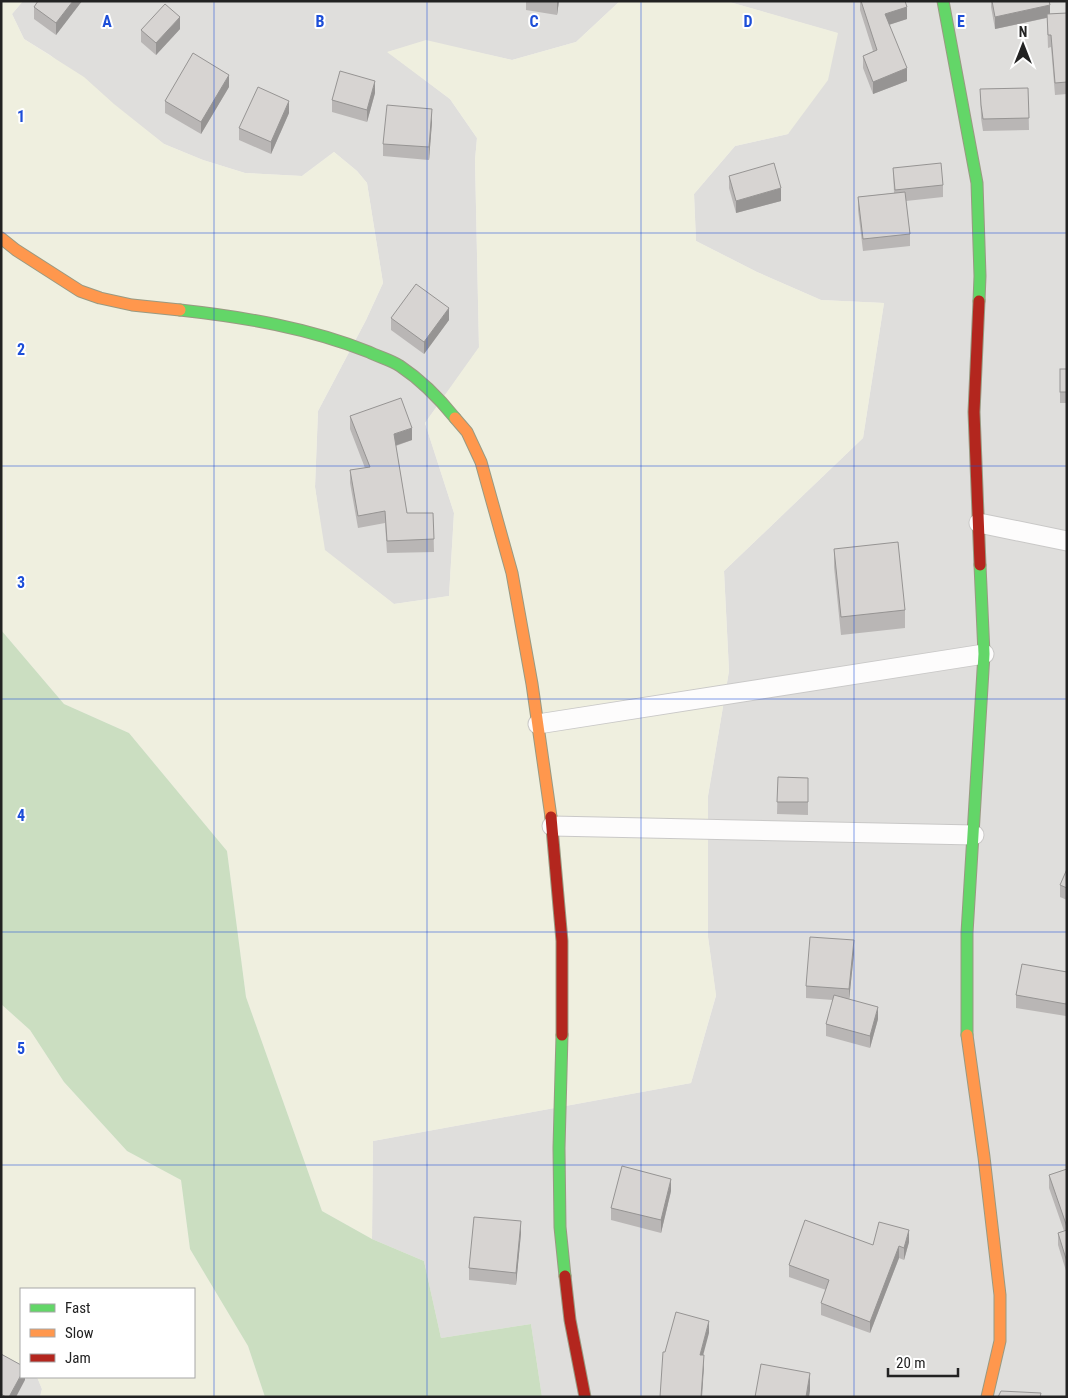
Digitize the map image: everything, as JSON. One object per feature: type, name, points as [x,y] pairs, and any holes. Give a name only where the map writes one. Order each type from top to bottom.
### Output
[{"type":"street","points":[[943,1],[976,183],[980,276],[974,412],[984,654],[967,934],[967,1043],[984,1157],[1000,1295],[1000,1341],[987,1397]]},
{"type":"street","points":[[1,238],[16,250],[80,291],[132,305],[218,314],[276,324],[339,340],[400,365],[435,394],[467,432],[481,462],[512,574],[538,724],[552,826],[562,941],[562,1066],[559,1148],[560,1227],[570,1320],[585,1397]]},
{"type":"street","points":[[979,523],[1067,541]]},
{"type":"street","points":[[538,724],[984,654]]},
{"type":"street","points":[[552,826],[974,835]]},
{"type":"shaded area","points":[[23,1],[620,1],[576,42],[512,60],[426,41],[388,52],[450,99],[477,138],[475,160],[479,348],[425,423],[454,513],[449,596],[394,604],[324,550],[315,487],[318,411],[366,320],[383,283],[367,183],[357,171],[334,152],[302,176],[245,173],[203,160],[164,144],[50,55],[24,39],[12,14]]},
{"type":"shaded area","points":[[726,1],[1067,1],[1067,1397],[542,1397],[531,1324],[441,1338],[424,1261],[372,1239],[373,1141],[691,1083],[716,996],[708,937],[708,796],[729,671],[724,571],[863,438],[884,303],[821,300],[757,272],[696,241],[694,194],[735,146],[788,134],[837,33]]},
{"type":"shaded area","points":[[1,1355],[20,1364],[20,1378],[37,1378],[42,1389],[40,1397],[1,1397]]},
{"type":"green space","points":[[1,1],[23,1],[12,14],[24,39],[84,77],[164,144],[203,160],[245,173],[302,176],[334,152],[357,171],[367,183],[383,283],[366,320],[318,411],[315,487],[325,550],[394,604],[449,596],[454,513],[425,423],[479,347],[475,160],[477,138],[450,99],[387,52],[426,40],[512,60],[576,42],[620,1],[726,1],[838,33],[828,80],[788,134],[735,146],[694,194],[696,241],[757,272],[821,300],[884,303],[863,438],[724,571],[729,671],[708,796],[708,937],[716,995],[691,1083],[373,1141],[372,1239],[322,1211],[246,997],[227,851],[129,733],[64,704],[1,630]],"holes":[[[5,431],[6,527],[5,570]]]},
{"type":"green space","points":[[1,630],[64,704],[129,733],[227,851],[246,997],[322,1211],[372,1239],[424,1261],[441,1338],[531,1324],[542,1397],[265,1397],[248,1346],[190,1249],[181,1180],[127,1151],[64,1082],[30,1030],[1,1004]]},
{"type":"green space","points":[[1,1004],[30,1030],[64,1082],[127,1151],[181,1180],[190,1249],[248,1346],[265,1397],[40,1397],[42,1389],[37,1378],[195,1378],[195,1288],[20,1288],[20,1364],[1,1355]]},
{"type":"building","points":[[38,1],[73,1],[56,23],[34,7]]},
{"type":"building","points":[[861,1],[905,1],[907,7],[885,14],[907,68],[873,82],[863,56],[877,50]]},
{"type":"building","points":[[992,1],[1049,1],[1050,5],[995,17]]},
{"type":"building","points":[[165,4],[180,17],[156,43],[141,30]]},
{"type":"building","points":[[1067,13],[1067,82],[1055,83],[1051,35],[1048,35],[1047,14]]},
{"type":"building","points":[[193,53],[229,75],[201,122],[165,101]]},
{"type":"building","points":[[340,71],[375,81],[367,110],[332,100]]},
{"type":"building","points":[[258,87],[289,101],[271,142],[239,128]]},
{"type":"building","points":[[1028,88],[1029,118],[983,119],[980,89]]},
{"type":"building","points":[[387,105],[432,109],[429,147],[383,144]]},
{"type":"building","points":[[774,163],[781,188],[736,201],[729,176]]},
{"type":"building","points":[[941,163],[943,185],[895,190],[893,168]]},
{"type":"building","points":[[905,192],[910,234],[863,239],[858,197]]},
{"type":"building","points":[[416,284],[449,308],[424,342],[391,318]]},
{"type":"building","points":[[1060,369],[1067,369],[1067,392],[1060,392]]},
{"type":"building","points":[[401,398],[412,428],[394,434],[407,513],[433,513],[434,539],[387,541],[385,511],[358,516],[350,470],[370,467],[350,416]]},
{"type":"building","points":[[898,542],[905,610],[841,617],[834,549]]},
{"type":"building","points":[[778,777],[808,778],[808,802],[777,802]]},
{"type":"building","points":[[1067,869],[1067,888],[1060,885]]},
{"type":"building","points":[[810,937],[854,940],[849,989],[806,986]]},
{"type":"building","points":[[1022,964],[1067,972],[1066,1004],[1016,995]]},
{"type":"building","points":[[834,995],[878,1007],[870,1036],[826,1024]]},
{"type":"building","points":[[622,1166],[671,1179],[661,1220],[611,1208]]},
{"type":"building","points":[[1067,1169],[1067,1227],[1049,1175]]},
{"type":"building","points":[[474,1217],[521,1221],[516,1273],[469,1268]]},
{"type":"building","points":[[805,1220],[873,1245],[879,1222],[909,1230],[904,1248],[899,1246],[870,1322],[821,1303],[829,1280],[789,1265]]},
{"type":"building","points":[[1067,1230],[1067,1262],[1058,1233]]},
{"type":"building","points":[[676,1312],[709,1321],[700,1355],[704,1355],[701,1397],[660,1397],[663,1352],[665,1352]]},
{"type":"building","points":[[1,1354],[20,1364],[20,1377],[9,1397],[1,1394]]},
{"type":"building","points":[[761,1364],[810,1373],[806,1397],[755,1397]]},
{"type":"building","points":[[1001,1391],[1041,1393],[1040,1397],[998,1397]]},
{"type":"traffic: fast","points":[[943,1],[977,183],[979,301]]},
{"type":"traffic: fast","points":[[180,310],[228,316],[300,330],[369,352],[393,362],[408,371],[443,403],[455,418]]},
{"type":"traffic: fast","points":[[967,1035],[967,933],[984,654],[980,565]]},
{"type":"traffic: fast","points":[[562,1035],[559,1148],[560,1227],[565,1276]]},
{"type":"traffic: slow","points":[[1,238],[16,250],[80,291],[100,298],[132,305],[180,310]]},
{"type":"traffic: slow","points":[[455,418],[467,432],[481,462],[512,573],[532,684],[551,817]]},
{"type":"traffic: slow","points":[[967,1035],[984,1157],[1000,1295],[1000,1341],[987,1397]]},
{"type":"traffic: jam","points":[[979,301],[974,412],[980,565]]},
{"type":"traffic: jam","points":[[551,817],[562,941],[562,1035]]},
{"type":"traffic: jam","points":[[565,1276],[570,1320],[585,1397]]}]
